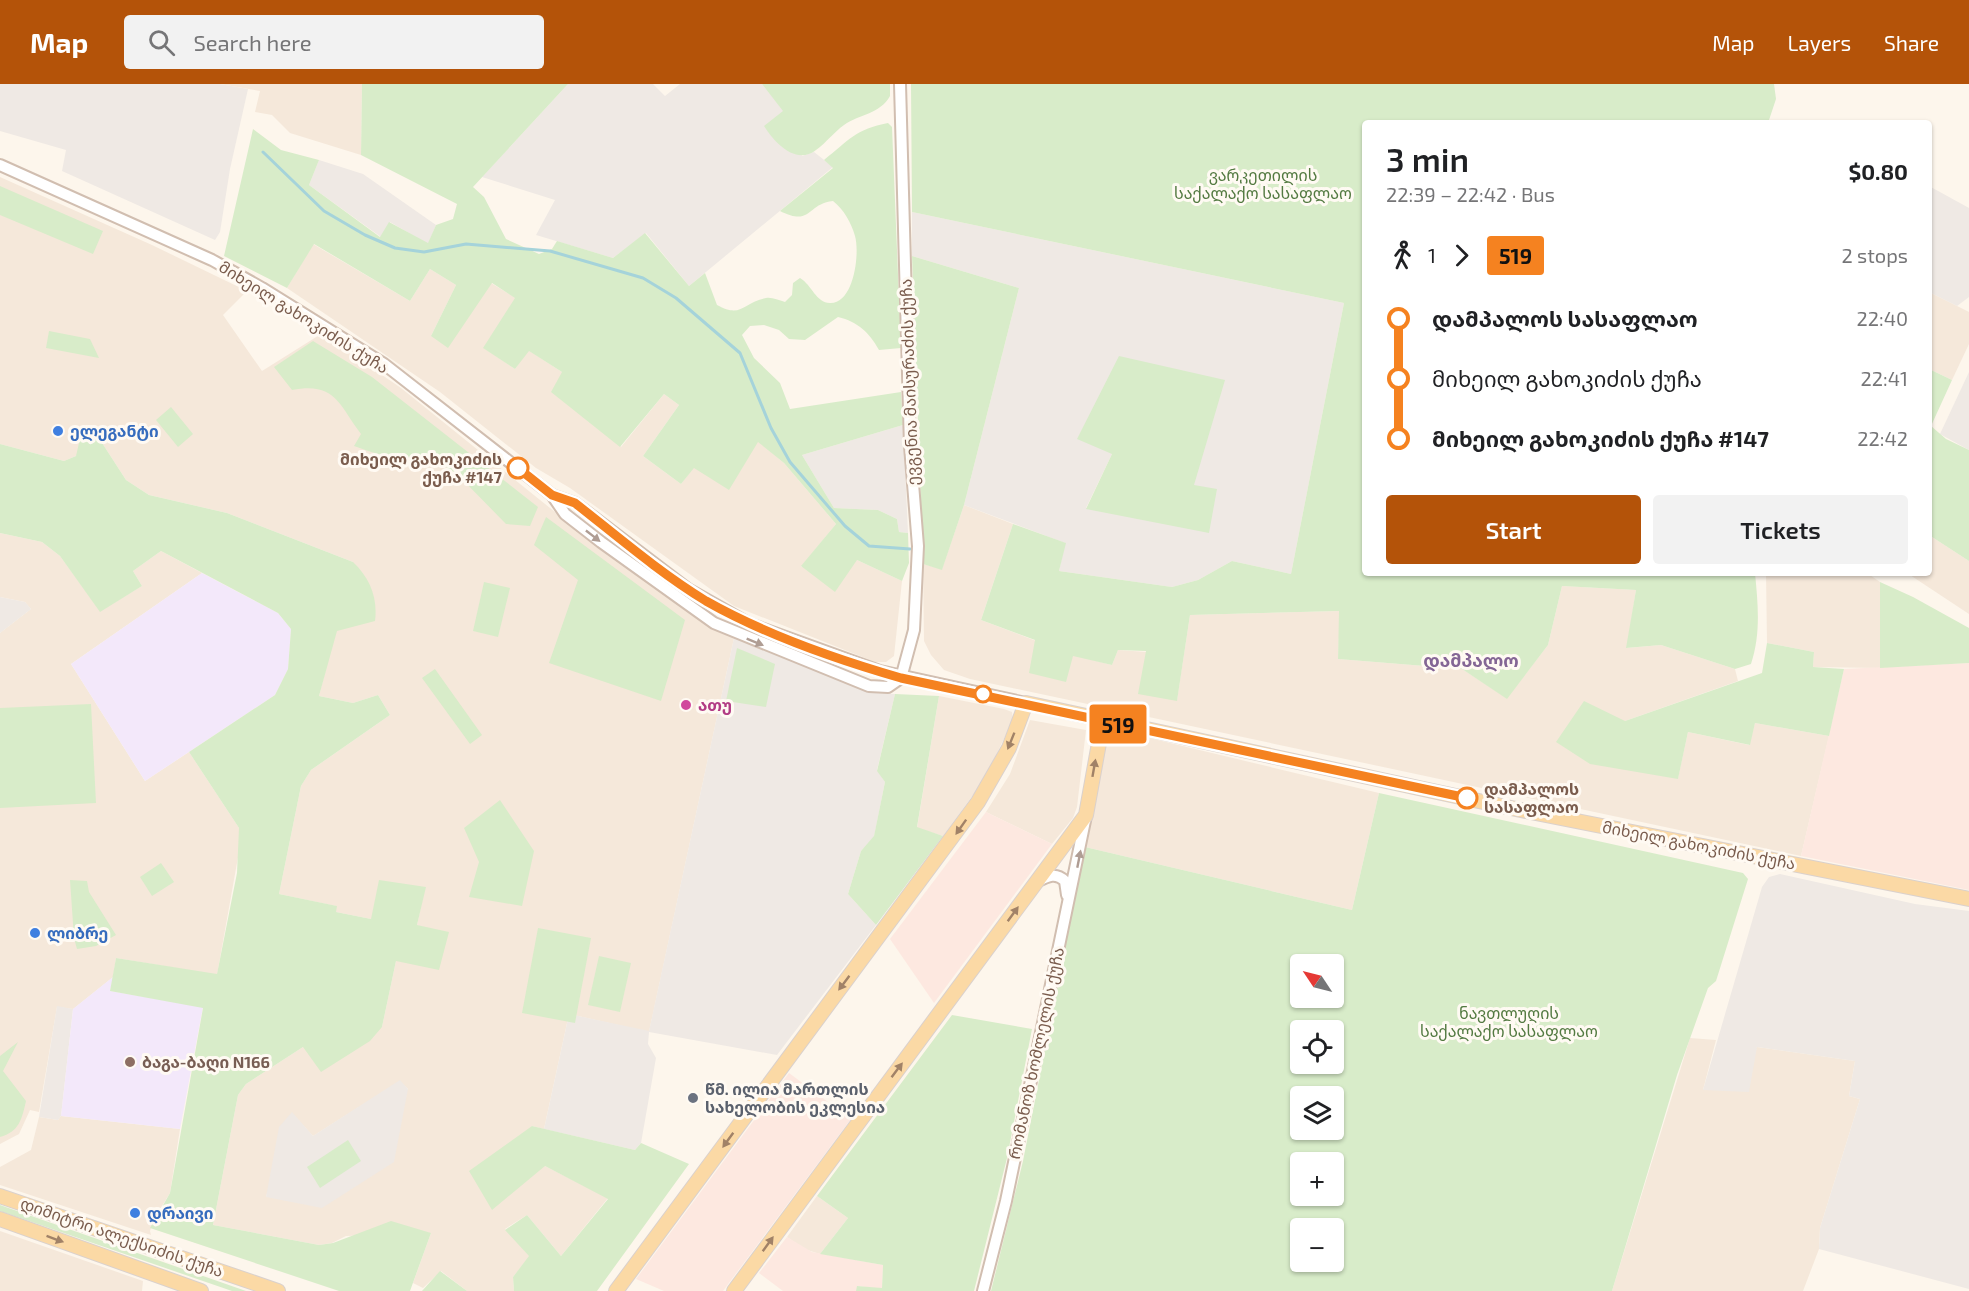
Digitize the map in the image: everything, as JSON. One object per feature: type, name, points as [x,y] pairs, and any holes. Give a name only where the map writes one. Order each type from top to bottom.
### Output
[{"type":"main road","name":"მიხეილ გახოკიძის ქუჩა","points":[[1026,703],[1511,808],[1969,899]]},
{"type":"main road","points":[[616,1291],[978,802],[1009,748],[1026,703]]},
{"type":"main road","points":[[734,1291],[1086,815],[1103,721]]},
{"type":"main road","name":"დიმიტრი ალექსიძის ქუჩა","points":[[0,1196],[274,1290]]},
{"type":"main road","name":"დიმიტრი ალექსიძის ქუჩა","points":[[0,1219],[201,1291]]},
{"type":"street","name":"ევგენია მაისურაძის ქუჩა","points":[[900,84],[910,446],[918,546],[914,630],[901,678]]},
{"type":"street","name":"მიხეილ გახოკიძის ქუჩა","points":[[0,165],[212,260],[272,293],[384,364],[552,495],[565,514],[714,623],[869,687],[888,687],[901,678]]},
{"type":"street","name":"მიხეილ გახოკიძის ქუჩა","points":[[552,495],[575,503],[688,589],[728,613],[817,650],[901,678],[1026,703]]},
{"type":"street","name":"რომანოზ ხომლელის ქუჩა","points":[[983,1291],[1006,1201],[1086,815]]},
{"type":"street","points":[[1038,881],[1054,875],[1063,878],[1068,901]]},
{"type":"shaded area","points":[[0,84],[220,84],[248,89],[230,169],[220,232],[215,240],[62,171],[66,150],[0,131]]},
{"type":"shaded area","points":[[220,84],[362,84],[361,155],[290,133],[272,115],[255,112],[260,91]]},
{"type":"shaded area","points":[[568,84],[653,84],[665,96],[680,84],[762,84],[784,111],[802,156],[814,152],[833,167],[689,286],[646,233],[613,258],[536,235],[555,200],[482,177]]},
{"type":"shaded area","points":[[319,160],[363,174],[436,225],[428,244],[390,222],[381,237],[309,185]]},
{"type":"shaded area","points":[[0,177],[152,245],[247,291],[223,315],[262,371],[321,334],[401,388],[555,512],[704,623],[734,638],[649,1032],[569,1014],[544,1129],[532,1126],[545,1166],[608,1198],[561,1256],[527,1215],[505,1229],[530,1256],[513,1277],[514,1291],[467,1291],[441,1271],[423,1288],[413,1283],[431,1233],[346,1236],[332,1243],[319,1245],[213,1225],[238,1095],[246,1084],[303,1047],[382,1027],[396,961],[417,925],[425,888],[371,919],[336,912],[336,906],[279,894],[301,786],[311,770],[390,715],[378,695],[353,703],[319,696],[353,562],[227,513],[149,495],[126,480],[95,432],[76,456],[64,461],[0,444]],"holes":[[[400,1081],[408,1089],[266,1197],[292,1113],[313,1136]]]},
{"type":"shaded area","points":[[1932,188],[1969,208],[1969,297],[1957,306],[1932,294]]},
{"type":"shaded area","points":[[912,212],[1344,303],[1291,574],[1232,561],[1198,580],[1172,587],[1059,571],[1065,543],[964,505],[1019,288],[912,256]],"holes":[[[1112,454],[1193,486],[1086,508]]]},
{"type":"shaded area","points":[[313,244],[410,301],[430,269],[456,285],[431,336],[491,283],[516,298],[484,348],[515,369],[528,350],[562,372],[621,447],[664,394],[679,405],[643,456],[681,484],[694,467],[758,441],[784,463],[836,524],[801,567],[857,560],[902,581],[894,656],[886,662],[875,662],[734,606],[570,488],[536,468],[440,392],[287,288]]},
{"type":"shaded area","points":[[1932,294],[1969,312],[1969,344],[1952,380],[1932,370]]},
{"type":"shaded area","points":[[1969,372],[1969,450],[1940,434]]},
{"type":"shaded area","points":[[903,425],[908,533],[899,532],[897,519],[878,510],[834,508],[802,455]]},
{"type":"shaded area","points":[[964,505],[1013,524],[981,620],[1073,655],[1112,665],[1118,650],[1147,652],[1177,700],[1190,615],[1340,611],[1338,659],[1462,669],[1507,698],[1548,645],[1562,586],[1636,590],[1627,648],[1661,645],[1735,669],[1738,681],[1625,721],[1678,778],[1688,732],[1749,745],[1755,723],[1829,736],[1801,856],[970,679],[944,670],[931,655],[924,641],[923,564],[942,569]]},
{"type":"shaded area","points":[[0,533],[42,542],[60,556],[100,611],[142,586],[133,571],[161,551],[202,573],[71,664],[145,781],[189,752],[239,828],[240,846],[217,975],[116,958],[113,977],[73,1009],[57,1007],[39,1112],[30,1110],[19,1134],[0,1144],[0,633],[31,609],[25,602],[0,597]]},
{"type":"shaded area","points":[[1932,537],[1969,561],[1969,614],[1912,576],[1932,576]]},
{"type":"shaded area","points":[[202,573],[278,613],[291,629],[288,669],[275,695],[145,781],[71,664]]},
{"type":"shaded area","points":[[1766,576],[1871,576],[1880,582],[1880,668],[1813,667],[1814,652],[1767,643]]},
{"type":"shaded area","points":[[0,597],[25,602],[31,609],[0,633]]},
{"type":"shaded area","points":[[734,638],[874,693],[895,694],[877,770],[885,782],[874,837],[861,851],[848,894],[876,925],[777,1055],[649,1032],[648,1044],[656,1058],[641,1143],[635,1150],[544,1129],[569,1014],[649,1031]]},
{"type":"shaded area","points":[[1969,663],[1969,890],[1801,856],[1844,669]]},
{"type":"shaded area","points":[[939,696],[1004,709],[1012,712],[1013,720],[984,780],[943,836],[917,828]]},
{"type":"shaded area","points":[[1030,720],[1086,730],[1077,807],[1073,818],[1052,844],[986,812],[1010,774]]},
{"type":"shaded area","points":[[1116,730],[1379,793],[1352,910],[1085,847],[1106,742]]},
{"type":"shaded area","points":[[986,812],[1052,844],[934,1003],[890,939]]},
{"type":"shaded area","points":[[1780,874],[1915,904],[1969,911],[1969,1289],[1819,1249],[1820,1228],[1860,1099],[1849,1096],[1855,1061],[1757,1047],[1749,1092],[1703,1090],[1762,887],[1769,877]]},
{"type":"shaded area","name":"ბაგა-ბაღი N166","points":[[113,977],[110,991],[203,1007],[180,1129],[61,1116],[73,1009]]},
{"type":"shaded area","points":[[57,1006],[73,1009],[61,1116],[58,1120],[39,1117]]},
{"type":"shaded area","points":[[1690,1038],[1716,1040],[1703,1090],[1757,1047],[1855,1061],[1849,1096],[1860,1099],[1820,1228],[1819,1249],[1803,1291],[1612,1291]]},
{"type":"shaded area","points":[[789,1073],[851,1119],[723,1291],[664,1291],[636,1279]]},
{"type":"shaded area","points":[[400,1080],[408,1089],[394,1162],[322,1208],[266,1197],[279,1127],[292,1112],[313,1136]]},
{"type":"shaded area","points":[[61,1116],[180,1129],[170,1193],[154,1219],[151,1235],[0,1185],[0,1167],[31,1150],[39,1117],[58,1120]]},
{"type":"shaded area","points":[[817,1196],[848,1218],[820,1254],[804,1249],[787,1237]]},
{"type":"shaded area","points":[[0,1231],[143,1281],[142,1291],[0,1291]]},
{"type":"shaded area","points":[[787,1237],[812,1252],[883,1265],[882,1289],[858,1286],[856,1291],[783,1291],[759,1273]]},
{"type":"green space","points":[[362,84],[568,84],[473,187],[484,197],[506,239],[539,254],[552,249],[557,241],[613,258],[645,233],[689,286],[705,273],[717,305],[732,310],[766,298],[785,302],[792,295],[793,283],[800,278],[825,302],[838,301],[845,295],[850,287],[857,254],[855,236],[844,212],[833,201],[818,206],[804,216],[798,217],[780,211],[833,168],[824,160],[847,141],[868,128],[888,123],[892,127],[901,348],[879,350],[862,329],[838,317],[805,340],[789,339],[779,330],[764,325],[750,326],[742,335],[754,358],[780,383],[790,409],[901,392],[903,425],[802,455],[834,508],[878,510],[897,519],[899,532],[908,533],[909,563],[902,581],[857,560],[835,592],[801,566],[836,524],[784,463],[758,442],[729,490],[694,468],[681,484],[643,456],[679,405],[664,394],[620,447],[551,392],[562,372],[529,351],[515,369],[483,348],[515,298],[492,283],[448,348],[431,336],[456,285],[430,269],[410,301],[314,244],[287,288],[224,256],[253,129],[281,150],[319,160],[309,185],[380,237],[389,222],[428,243],[436,225],[453,219],[457,204],[361,155]]},
{"type":"green space","points":[[762,84],[890,84],[890,96],[881,107],[850,121],[816,150],[801,155],[786,150],[764,126],[783,111]]},
{"type":"green space","name":"ვარკეთილის საქალაქო სასაფლაო","points":[[911,84],[1774,84],[1776,99],[1769,120],[1362,120],[1362,576],[1755,576],[1757,630],[1751,664],[1735,669],[1661,645],[1626,648],[1636,590],[1562,586],[1548,645],[1507,699],[1462,669],[1338,659],[1339,611],[1190,615],[1177,701],[1138,694],[1146,651],[1118,650],[1112,665],[1073,656],[1066,682],[1029,673],[1035,640],[981,620],[1013,524],[1066,543],[1059,571],[1172,587],[1198,580],[1232,561],[1291,574],[1344,303],[912,212]]},
{"type":"green space","points":[[0,186],[103,231],[93,254],[0,215]]},
{"type":"green space","points":[[912,256],[1019,288],[964,505],[942,570],[923,564]]},
{"type":"green space","points":[[49,331],[90,339],[99,358],[46,348]]},
{"type":"green space","points":[[313,341],[372,377],[538,507],[530,526],[506,524],[458,475],[433,458],[393,457],[354,446],[361,434],[334,397],[318,389],[292,390],[274,367]]},
{"type":"green space","points":[[1119,356],[1225,380],[1194,485],[1217,489],[1209,533],[1086,509],[1112,454],[1077,439]]},
{"type":"green space","points":[[1932,370],[1952,380],[1932,424]]},
{"type":"green space","points":[[171,407],[193,434],[178,447],[156,420]]},
{"type":"green space","points":[[1932,427],[1946,439],[1969,450],[1969,561],[1932,537]]},
{"type":"green space","points":[[82,430],[95,432],[126,480],[149,495],[227,513],[353,562],[372,589],[375,621],[337,631],[319,696],[353,703],[378,695],[390,715],[311,770],[301,786],[279,894],[337,906],[336,912],[371,919],[379,880],[426,887],[417,925],[449,932],[439,970],[396,961],[382,1027],[370,1041],[321,1072],[303,1047],[246,1084],[238,1095],[213,1225],[319,1245],[333,1243],[391,1221],[431,1233],[410,1291],[339,1291],[150,1228],[170,1193],[203,1008],[110,991],[116,958],[217,974],[237,873],[239,828],[189,752],[275,695],[288,669],[291,629],[278,613],[161,551],[133,571],[142,586],[100,612],[60,556],[42,542],[0,533],[0,444],[64,461],[76,456]]},
{"type":"green space","points":[[546,517],[685,620],[661,701],[549,663],[578,580],[534,545]]},
{"type":"green space","points":[[484,582],[510,588],[498,637],[473,631]]},
{"type":"green space","points":[[1880,582],[1913,597],[1969,628],[1969,663],[1880,668]]},
{"type":"green space","points":[[1767,643],[1814,652],[1813,667],[1844,669],[1829,736],[1755,723],[1750,745],[1688,732],[1678,779],[1590,764],[1556,742],[1584,701],[1625,721],[1762,673]]},
{"type":"green space","points":[[737,648],[775,664],[766,707],[726,701]]},
{"type":"green space","points":[[435,669],[482,735],[470,744],[422,678]]},
{"type":"green space","points":[[895,694],[939,696],[917,827],[943,836],[876,925],[848,894],[861,851],[874,836],[885,782],[877,771]]},
{"type":"green space","points":[[91,704],[96,803],[0,808],[0,708]]},
{"type":"green space","name":"ნავთლუღის საქალაქო სასაფლაო","points":[[1379,793],[1743,873],[1748,879],[1716,981],[1708,988],[1677,1075],[1612,1291],[991,1291],[1023,1161],[1085,847],[1352,910]]},
{"type":"green space","points":[[500,800],[534,851],[522,906],[469,897],[479,862],[464,828]]},
{"type":"green space","points":[[161,863],[174,882],[152,896],[140,877]]},
{"type":"green space","points":[[70,880],[87,881],[89,892],[116,935],[96,946],[77,949],[74,938]]},
{"type":"green space","points":[[538,928],[591,938],[575,1023],[522,1013]]},
{"type":"green space","points":[[599,956],[631,963],[620,1012],[588,1005]]},
{"type":"green space","points":[[952,1015],[1032,1029],[1007,1158],[974,1291],[856,1291],[857,1286],[882,1288],[883,1265],[820,1254],[848,1218],[817,1196]]},
{"type":"green space","points":[[18,1042],[3,1071],[26,1101],[19,1124],[12,1132],[0,1137],[0,1056]]},
{"type":"green space","points":[[532,1126],[635,1150],[641,1143],[689,1164],[597,1291],[514,1291],[513,1277],[529,1256],[505,1230],[527,1215],[561,1256],[608,1199],[545,1166],[492,1210],[469,1171]]},
{"type":"green space","points":[[348,1140],[361,1161],[320,1188],[307,1167]]},
{"type":"green space","points":[[0,1205],[246,1291],[232,1291],[0,1211]]},
{"type":"green space","points":[[440,1271],[467,1291],[422,1291]]},
{"type":"waterway","points":[[263,152],[324,211],[365,235],[395,248],[424,252],[466,244],[550,251],[643,278],[676,298],[740,353],[771,428],[790,462],[845,526],[869,546],[910,549]]},
{"type":"bus line","name":"519","points":[[518,468],[552,495],[575,503],[688,589],[728,613],[750,624],[880,672],[1467,798]]},
{"type":"place","name":"ელეგანტი","points":[[58,431]]},
{"type":"place","name":"მიხეილ გახოკიძის ქუჩა #147","points":[[518,468]]},
{"type":"place","name":"ათუ","points":[[686,705]]},
{"type":"place","name":"დამპალოს სასაფლაო","points":[[1467,798]]},
{"type":"place","name":"ლიბრე","points":[[35,933]]},
{"type":"place","name":"ბაგა-ბაღი N166","points":[[130,1062]]},
{"type":"place","name":"წმ. ილია მართლის სახელობის ეკლესია","points":[[693,1098]]},
{"type":"place","name":"დრაივი","points":[[135,1213]]},
{"type":"district","name":"დამპალო","points":[[1471,661]]}]
